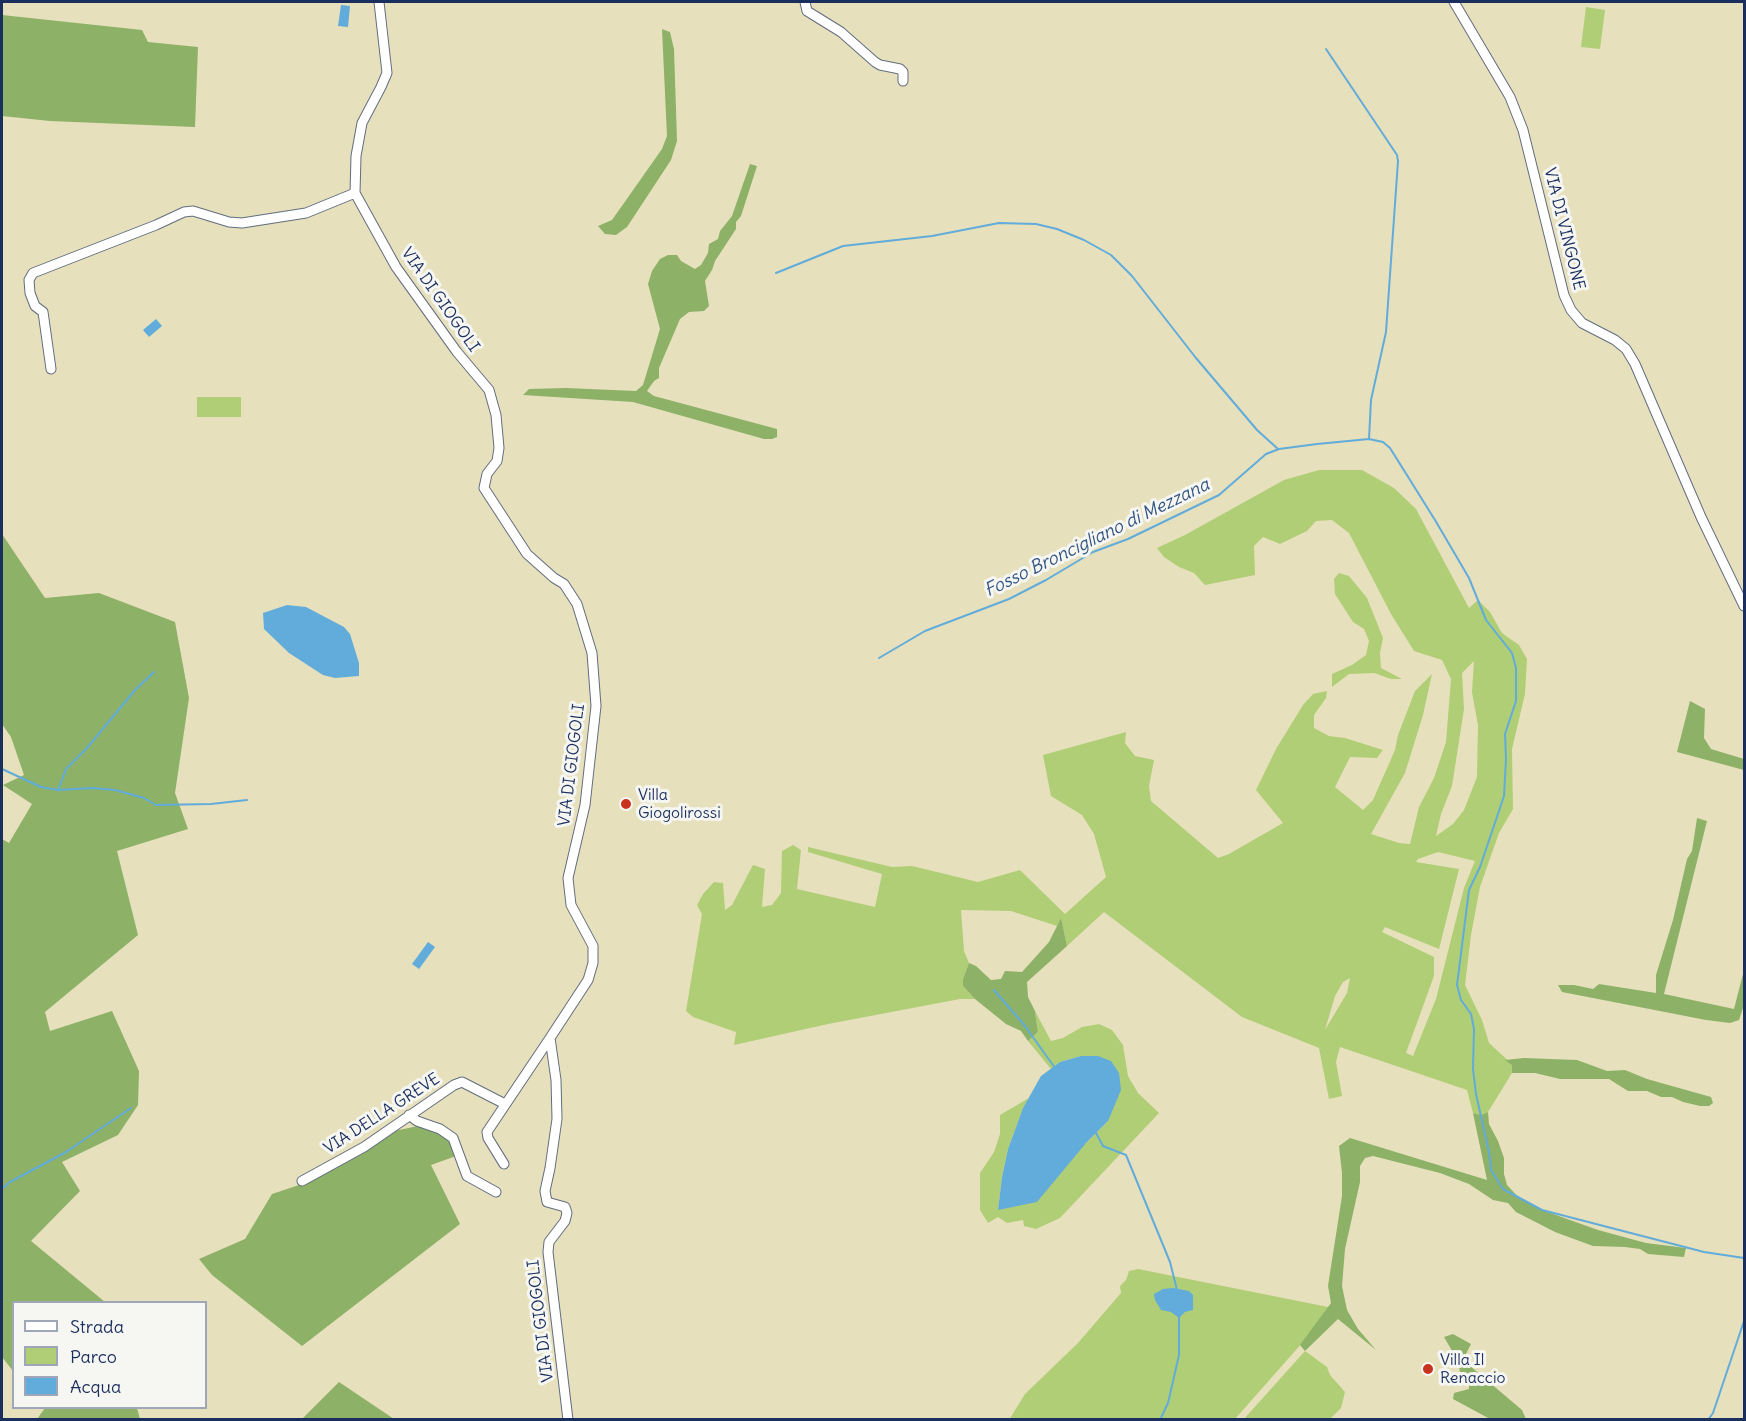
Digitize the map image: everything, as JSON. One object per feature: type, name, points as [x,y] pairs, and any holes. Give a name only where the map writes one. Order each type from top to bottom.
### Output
[{"type":"street","points":[[51,369],[43,312],[35,306],[30,293],[29,280],[33,273],[184,212],[242,223],[306,213],[355,193],[356,156],[362,123],[387,73],[379,2]]},
{"type":"street","points":[[805,2],[807,11],[841,32],[875,62],[900,69],[903,72],[903,81]]},
{"type":"street","name":"VIA DI VINGONE","points":[[1454,2],[1510,97],[1523,130],[1564,295],[1571,310],[1582,323],[1615,340],[1626,349],[1635,364],[1701,517],[1744,606]]},
{"type":"street","name":"VIA DI GIOGOLI","points":[[355,193],[396,267],[456,352],[489,390],[496,415],[499,448],[497,461],[487,474],[484,488],[526,554],[564,584],[577,604],[592,654],[596,706],[585,805],[568,878],[571,905],[593,946],[593,963],[588,980],[550,1038],[556,1080],[557,1119],[545,1198],[547,1202],[565,1207],[567,1213],[565,1221],[549,1242],[548,1252],[567,1419]]},
{"type":"street","points":[[504,1164],[488,1138],[487,1132],[550,1038]]},
{"type":"street","name":"VIA DELLA GREVE","points":[[302,1181],[364,1147],[454,1085],[462,1082],[505,1104]]},
{"type":"street","points":[[409,1115],[417,1121],[440,1129],[453,1138],[467,1176],[496,1192]]},
{"type":"green space","points":[[1586,7],[1605,10],[1600,49],[1581,47]]},
{"type":"green space","points":[[2,15],[142,30],[148,42],[198,47],[195,127],[50,121],[2,116]]},
{"type":"green space","points":[[662,29],[670,32],[674,49],[677,141],[671,160],[627,227],[616,235],[605,234],[598,226],[612,220],[662,149],[667,136]]},
{"type":"green space","points":[[750,164],[757,166],[741,216],[736,222],[736,229],[705,281],[709,306],[704,311],[689,312],[680,319],[659,368],[659,378],[647,391],[654,396],[777,429],[777,437],[764,439],[633,402],[523,395],[529,389],[636,391],[643,385],[660,329],[648,284],[652,271],[660,259],[668,255],[677,255],[681,261],[695,269],[701,265],[708,253],[709,244],[718,239],[720,231],[732,216]]},
{"type":"green space","points":[[197,397],[241,397],[241,417],[197,417]]},
{"type":"green space","points":[[1319,470],[1362,470],[1394,488],[1416,509],[1469,608],[1478,600],[1490,612],[1502,633],[1519,645],[1527,659],[1525,694],[1512,749],[1513,809],[1499,833],[1480,887],[1465,985],[1482,1020],[1489,1043],[1513,1065],[1512,1073],[1488,1112],[1481,1115],[1473,1113],[1467,1090],[1340,1047],[1336,1062],[1342,1096],[1329,1099],[1319,1048],[1242,1017],[1104,912],[1067,946],[1061,919],[1057,926],[1011,911],[961,910],[964,951],[969,963],[963,986],[975,999],[960,999],[828,1024],[734,1045],[736,1032],[693,1017],[686,1011],[702,914],[697,905],[703,894],[714,882],[723,883],[725,910],[732,905],[753,865],[765,869],[762,907],[772,905],[781,893],[782,851],[793,845],[801,850],[797,889],[875,907],[882,874],[808,852],[808,847],[892,867],[912,866],[978,882],[1020,870],[1065,914],[1106,877],[1094,834],[1082,815],[1051,796],[1043,755],[1126,732],[1125,743],[1135,756],[1154,760],[1149,786],[1151,801],[1218,858],[1283,823],[1256,790],[1276,749],[1303,705],[1313,694],[1327,691],[1326,698],[1314,715],[1314,728],[1329,736],[1345,738],[1383,750],[1377,758],[1350,757],[1335,787],[1363,810],[1373,800],[1395,750],[1398,735],[1415,691],[1432,674],[1423,715],[1405,773],[1371,834],[1410,844],[1419,807],[1434,778],[1446,742],[1451,679],[1442,660],[1414,651],[1391,614],[1349,533],[1332,520],[1316,521],[1307,531],[1280,544],[1263,537],[1254,546],[1255,575],[1205,585],[1194,573],[1164,557],[1157,548],[1284,480]],"holes":[[[1474,661],[1472,692],[1478,725],[1477,777],[1464,810],[1453,824],[1436,836],[1441,814],[1452,786],[1464,709],[1462,673]],[[1438,852],[1475,861],[1464,888],[1436,999],[1413,1056],[1406,1053],[1434,976],[1434,957],[1382,932],[1385,927],[1439,949],[1459,869],[1416,862],[1418,859]],[[1350,978],[1347,993],[1325,1030],[1335,996],[1343,982]]]},
{"type":"green space","points":[[2,534],[45,598],[99,593],[175,622],[189,698],[175,793],[188,829],[117,851],[138,935],[45,1012],[50,1031],[112,1011],[139,1071],[138,1105],[118,1135],[62,1162],[80,1191],[31,1241],[104,1301],[12,1301],[12,1370],[2,1357],[2,839],[9,843],[32,804],[3,785],[24,775],[11,737],[2,724]]},
{"type":"green space","points":[[1339,573],[1349,576],[1367,598],[1383,638],[1380,653],[1381,668],[1402,679],[1391,679],[1374,673],[1349,674],[1332,687],[1332,674],[1352,665],[1366,655],[1369,641],[1364,629],[1353,622],[1335,594],[1334,579]]},
{"type":"green space","points":[[1690,701],[1705,709],[1704,738],[1711,749],[1744,759],[1744,770],[1677,752]]},
{"type":"green space","points":[[1697,818],[1707,821],[1664,994],[1734,1009],[1744,970],[1744,1005],[1739,1020],[1730,1023],[1706,1020],[1562,992],[1558,985],[1574,985],[1593,989],[1599,984],[1656,993],[1656,975],[1673,920],[1687,859],[1692,851]]},
{"type":"green space","points":[[1061,918],[1067,946],[1027,982],[1028,997],[1035,1011],[1038,1032],[1028,1041],[1021,1031],[1006,1024],[975,999],[963,986],[963,979],[969,963],[976,966],[991,980],[1001,979],[1005,971],[1022,972],[1049,942]]},
{"type":"green space","points":[[1035,1011],[1051,1041],[1063,1038],[1082,1027],[1099,1024],[1112,1030],[1123,1045],[1128,1076],[1138,1093],[1159,1113],[1060,1218],[1036,1229],[1024,1226],[1023,1220],[1007,1223],[998,1217],[988,1223],[980,1210],[980,1173],[994,1152],[1000,1134],[1000,1115],[1029,1098],[1008,1149],[998,1210],[1086,1143],[1108,1121],[1081,1056],[1060,1062],[1051,1069],[1028,1041],[1038,1032]]},
{"type":"green space","points":[[1524,1058],[1577,1060],[1607,1071],[1625,1070],[1647,1079],[1711,1097],[1713,1103],[1709,1106],[1700,1106],[1672,1097],[1661,1097],[1647,1091],[1628,1091],[1609,1079],[1560,1079],[1535,1073],[1512,1073],[1512,1065],[1505,1060]]},
{"type":"green space","points":[[1488,1112],[1489,1124],[1504,1158],[1507,1185],[1520,1199],[1542,1210],[1598,1230],[1646,1243],[1686,1248],[1684,1257],[1648,1254],[1640,1249],[1625,1247],[1593,1246],[1555,1232],[1516,1212],[1508,1203],[1493,1200],[1469,1184],[1440,1173],[1373,1156],[1365,1158],[1360,1166],[1360,1182],[1345,1249],[1342,1286],[1347,1310],[1358,1329],[1376,1350],[1338,1319],[1305,1351],[1300,1345],[1331,1303],[1328,1286],[1342,1196],[1339,1146],[1350,1138],[1487,1180],[1473,1113],[1481,1115]]},
{"type":"green space","points":[[423,1125],[447,1138],[456,1156],[431,1165],[460,1224],[302,1346],[212,1275],[199,1259],[245,1239],[272,1194],[299,1185],[394,1131]]},
{"type":"green space","points":[[1138,1269],[1333,1308],[1235,1419],[1009,1420],[1025,1394],[1078,1343],[1121,1293],[1120,1286],[1126,1280],[1129,1271]]},
{"type":"green space","points":[[1453,1334],[1471,1344],[1463,1360],[1522,1410],[1526,1419],[1490,1419],[1453,1399],[1454,1393],[1469,1389],[1469,1382],[1461,1378],[1458,1361],[1444,1337]]},
{"type":"green space","points":[[1305,1351],[1327,1367],[1330,1375],[1345,1392],[1341,1408],[1330,1419],[1244,1419]]},
{"type":"green space","points":[[339,1382],[394,1419],[302,1419]]},
{"type":"green space","points":[[44,1409],[137,1409],[140,1419],[37,1419]]},
{"type":"water","points":[[341,5],[350,6],[348,27],[338,26]]},
{"type":"water","points":[[156,319],[162,326],[149,337],[143,330]]},
{"type":"water","points":[[287,605],[306,607],[344,627],[350,634],[359,663],[359,676],[335,678],[323,675],[289,653],[264,629],[263,613]]},
{"type":"water","points":[[428,942],[435,947],[419,969],[412,964]]},
{"type":"water","points":[[1081,1056],[1098,1056],[1111,1061],[1119,1073],[1121,1090],[1108,1121],[1086,1143],[1037,1202],[998,1210],[1008,1149],[1023,1108],[1041,1076],[1060,1062]]},
{"type":"water","points":[[1163,1289],[1189,1291],[1193,1295],[1193,1310],[1185,1312],[1179,1318],[1171,1312],[1161,1310],[1155,1300],[1154,1294]]},
{"type":"waterway","points":[[1326,49],[1397,155],[1398,161],[1386,332],[1371,400],[1369,439]]},
{"type":"waterway","points":[[776,273],[843,246],[932,236],[999,223],[1036,224],[1057,229],[1084,240],[1111,255],[1132,276],[1196,358],[1257,430],[1278,449]]},
{"type":"waterway","name":"Fosso Broncigliano di Mezzana","points":[[879,658],[925,631],[1009,599],[1093,552],[1128,539],[1219,495],[1266,454],[1279,449],[1317,444],[1369,439],[1383,442],[1390,448],[1435,520],[1469,578],[1486,620],[1512,653],[1516,668],[1516,701],[1505,734],[1504,796],[1480,867],[1469,890],[1457,985],[1461,1000],[1471,1014],[1474,1029],[1473,1069],[1476,1094],[1491,1170],[1503,1189],[1542,1210],[1704,1252],[1744,1258]]},
{"type":"waterway","points":[[58,790],[66,769],[87,748],[135,690],[154,672]]},
{"type":"waterway","points":[[2,769],[41,787],[58,790],[92,788],[115,790],[144,798],[156,805],[211,804],[247,800]]},
{"type":"waterway","points":[[994,990],[1025,1026],[1055,1068]]},
{"type":"waterway","points":[[2,1189],[10,1182],[66,1152],[131,1108]]},
{"type":"waterway","points":[[1095,1131],[1103,1146],[1126,1155],[1170,1262],[1177,1290]]},
{"type":"waterway","points":[[1160,1420],[1168,1403],[1179,1355],[1179,1316]]},
{"type":"waterway","points":[[1708,1420],[1713,1413],[1744,1321]]},
{"type":"place","name":"Villa Giogolirossi","points":[[626,804]]},
{"type":"place","name":"Villa Il Renaccio","points":[[1428,1369]]}]
